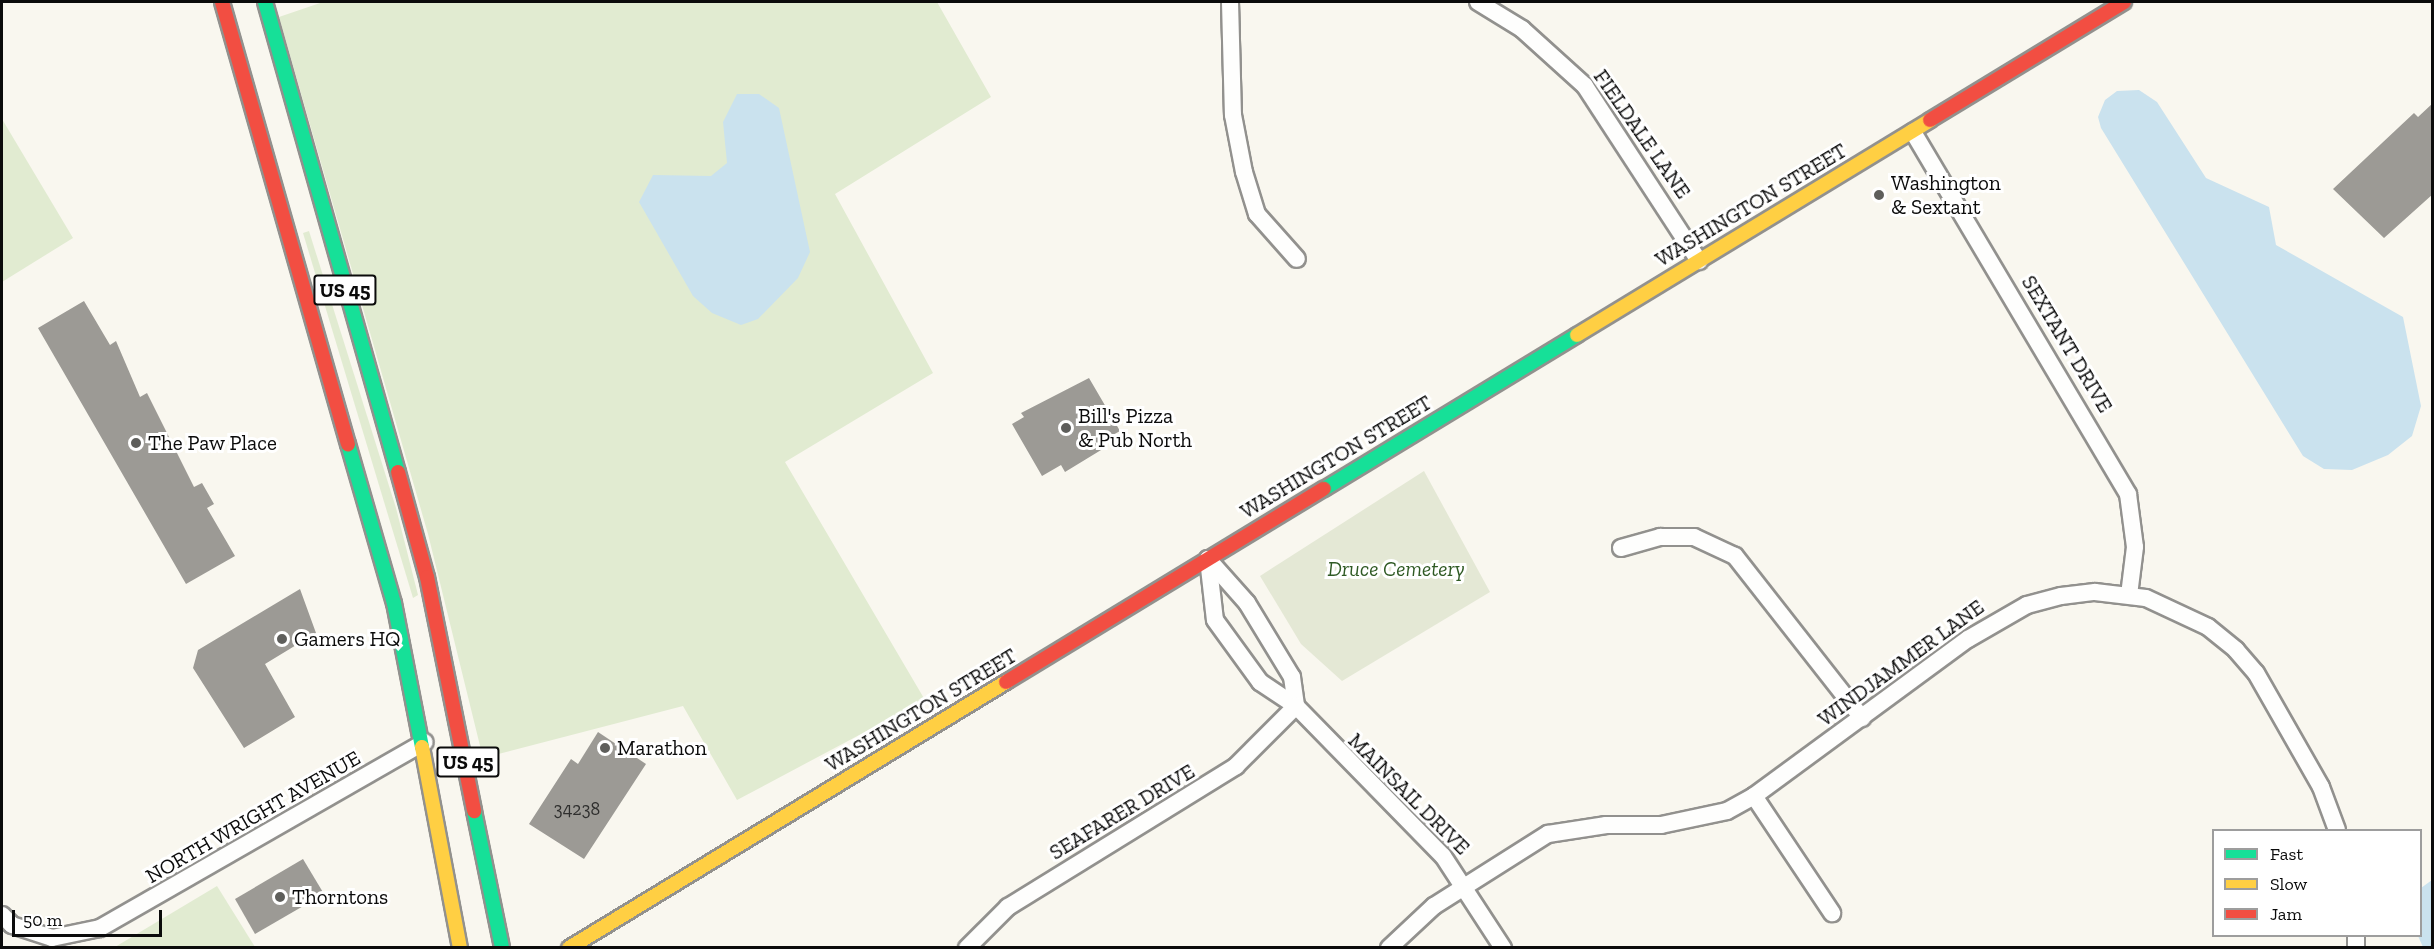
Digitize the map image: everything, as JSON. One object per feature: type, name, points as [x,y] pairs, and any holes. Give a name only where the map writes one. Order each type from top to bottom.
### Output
[{"type":"main road","name":"US 45","points":[[222,2],[391,593],[425,742],[460,948]]},
{"type":"main road","name":"US 45","points":[[265,2],[427,577],[502,948]]},
{"type":"main road","name":"WASHINGTON STREET","points":[[569,948],[2124,2]]},
{"type":"street","points":[[1230,2],[1233,115],[1244,172],[1257,214],[1297,259]]},
{"type":"street","name":"FIELDALE LANE","points":[[1478,2],[1522,29],[1585,86],[1699,261]]},
{"type":"street","name":"SEXTANT DRIVE","points":[[1913,132],[2128,494],[2134,547],[2129,595]]},
{"type":"street","points":[[1621,548],[1660,537],[1694,537],[1735,556],[1862,718]]},
{"type":"street","name":"MAINSAIL DRIVE","points":[[1208,559],[1247,603],[1287,668],[1296,706]]},
{"type":"street","name":"MAINSAIL DRIVE","points":[[1208,559],[1215,620],[1260,682],[1296,706],[1334,751],[1422,833],[1465,885],[1503,948]]},
{"type":"street","name":"WINDJAMMER LANE","points":[[1389,948],[1414,923],[1465,885],[1548,834],[1606,825],[1661,825],[1726,811],[1754,796],[1968,639],[2027,605],[2095,592],[2129,595],[2208,627],[2236,650],[2256,673],[2321,787],[2336,829]]},
{"type":"street","name":"SEAFARER DRIVE","points":[[967,948],[1008,907],[1236,766],[1296,706]]},
{"type":"street","name":"NORTH WRIGHT AVENUE","points":[[2,915],[21,929],[52,938],[100,928],[425,742]]},
{"type":"street","points":[[1754,796],[1832,913]]},
{"type":"green space","points":[[323,2],[937,2],[991,97],[835,194],[933,373],[785,462],[925,700],[737,800],[683,706],[483,758],[428,534],[279,17]]},
{"type":"green space","points":[[2,119],[73,238],[2,282]]},
{"type":"green space","points":[[309,231],[396,508],[418,595],[413,598],[303,233]]},
{"type":"green space","name":"Druce Cemetery","points":[[1424,471],[1490,592],[1342,681],[1301,644],[1260,576]]},
{"type":"green space","points":[[217,886],[255,947],[115,947]]},
{"type":"water","points":[[2139,90],[2157,102],[2206,178],[2269,207],[2276,245],[2403,317],[2421,406],[2412,436],[2388,455],[2352,470],[2324,469],[2303,456],[2101,128],[2098,117],[2105,100],[2117,91]]},
{"type":"water","points":[[737,94],[759,94],[779,108],[810,252],[798,278],[758,319],[741,325],[712,313],[693,296],[639,202],[653,175],[711,176],[727,163],[723,122]]},
{"type":"water","points":[[2432,880],[2432,947],[2423,947],[2418,937],[2422,937],[2422,887]]},
{"type":"building","points":[[2433,103],[2433,194],[2384,238],[2333,189],[2414,113],[2418,117]]},
{"type":"building","points":[[84,301],[110,345],[116,341],[140,397],[147,393],[194,487],[202,483],[214,504],[207,508],[235,556],[186,584],[38,328]]},
{"type":"building","name":"Bill's Pizza & Pub North","points":[[1089,378],[1120,431],[1102,441],[1106,447],[1065,472],[1061,465],[1042,476],[1012,424],[1024,417],[1021,413]]},
{"type":"building","points":[[300,589],[316,633],[265,664],[295,717],[244,748],[193,668],[198,650]]},
{"type":"building","name":"Marathon","points":[[598,732],[646,764],[584,859],[529,824],[571,759],[578,764]]},
{"type":"building","name":"Thorntons","points":[[303,859],[324,894],[255,934],[235,899]]},
{"type":"traffic: fast","points":[[265,2],[398,472]]},
{"type":"traffic: fast","points":[[1324,489],[1577,335]]},
{"type":"traffic: fast","points":[[348,444],[394,603],[422,747]]},
{"type":"traffic: fast","points":[[474,811],[502,948]]},
{"type":"traffic: slow","points":[[1577,335],[1930,120]]},
{"type":"traffic: slow","points":[[569,948],[1006,682]]},
{"type":"traffic: slow","points":[[422,747],[460,948]]},
{"type":"traffic: jam","points":[[222,2],[348,444]]},
{"type":"traffic: jam","points":[[1930,120],[2124,2]]},
{"type":"traffic: jam","points":[[398,472],[427,577],[474,811]]},
{"type":"traffic: jam","points":[[1006,682],[1324,489]]},
{"type":"place","name":"Washington & Sextant","points":[[1879,195]]},
{"type":"place","name":"Bill's Pizza & Pub North","points":[[1066,428]]},
{"type":"place","name":"The Paw Place","points":[[136,443]]},
{"type":"place","name":"Gamers HQ","points":[[282,639]]},
{"type":"place","name":"Marathon","points":[[605,748]]},
{"type":"place","name":"Thorntons","points":[[280,897]]}]
